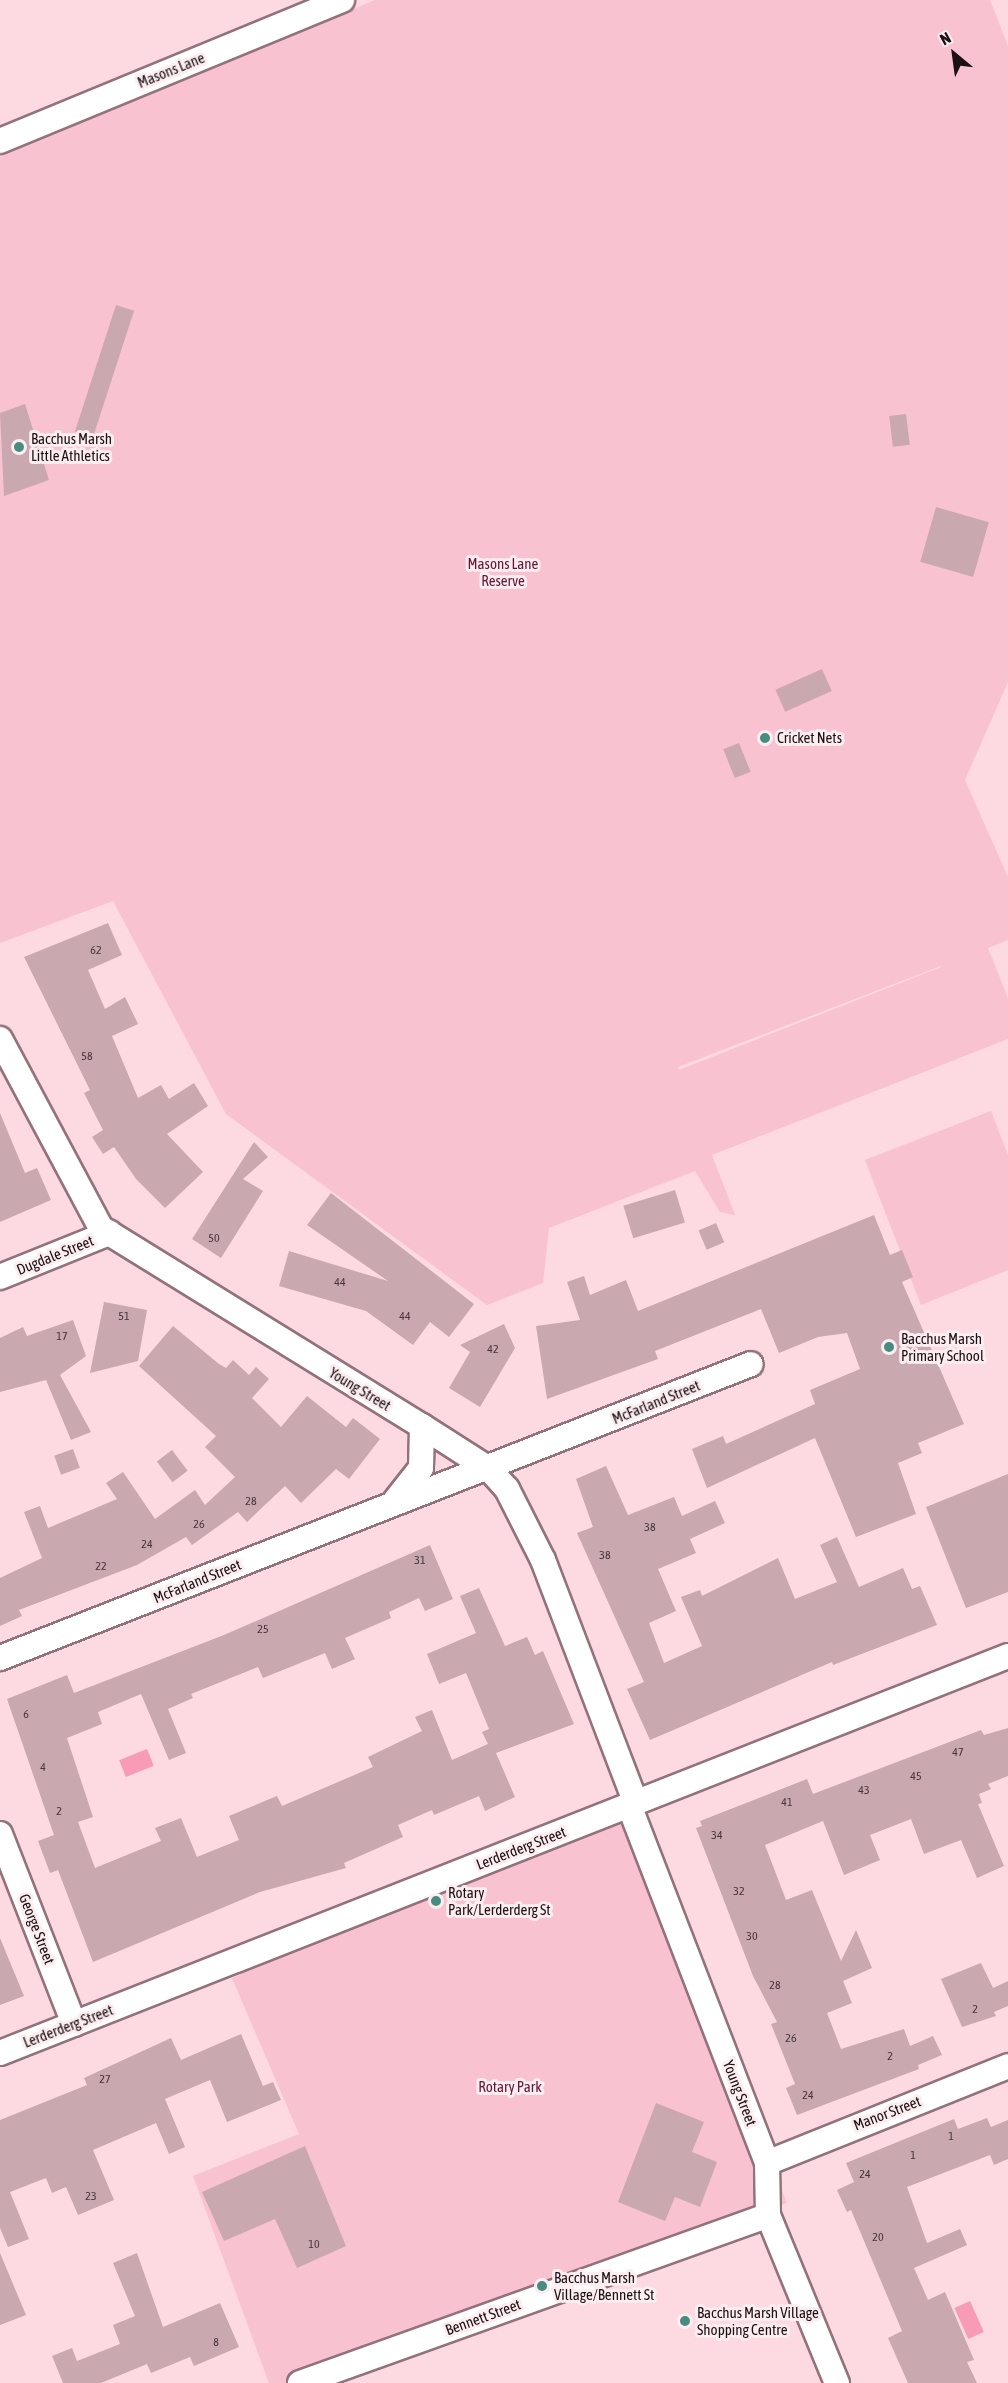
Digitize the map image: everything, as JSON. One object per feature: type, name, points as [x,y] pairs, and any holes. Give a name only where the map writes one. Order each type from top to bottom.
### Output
[{"type":"street","name":"Masons Lane","points":[[0,141],[342,0]]},
{"type":"street","name":"Young Street","points":[[0,1039],[48,1135],[101,1228],[489,1469],[507,1489],[543,1560],[767,2163],[768,2215],[837,2383]]},
{"type":"street","name":"Dugdale Street","points":[[0,1277],[109,1233]]},
{"type":"street","name":"McFarland Street","points":[[0,1658],[393,1503],[489,1469],[751,1364]]},
{"type":"street","name":"McFarland Street","points":[[393,1503],[421,1468],[422,1426]]},
{"type":"street","name":"Lerderderg Street","points":[[0,2053],[1008,1656]]},
{"type":"street","name":"George Street","points":[[0,1834],[74,2024]]},
{"type":"street","name":"Manor Street","points":[[767,2163],[1008,2066]]},
{"type":"street","name":"Bennett Street","points":[[300,2383],[768,2215]]},
{"type":"green space","name":"Masons Lane Reserve","points":[[375,0],[990,0],[1008,46],[1008,682],[965,780],[1008,877],[1008,940],[988,948],[1008,998],[1008,1039],[712,1155],[735,1215],[720,1212],[695,1171],[549,1228],[543,1283],[487,1305],[226,1114],[113,901],[0,943],[0,157]],"holes":[[[941,967],[679,1070],[678,1067]]]},
{"type":"green space","points":[[991,1111],[1008,1155],[1008,1270],[921,1305],[865,1160]]},
{"type":"green space","name":"Rotary Park","points":[[627,1811],[787,2203],[319,2383],[269,2383],[193,2176],[299,2134],[232,1978]]},
{"type":"shaded area","points":[[147,1749],[154,1766],[126,1777],[119,1760]]},
{"type":"shaded area","points":[[970,2301],[984,2332],[968,2339],[954,2308]]},
{"type":"building","points":[[116,305],[134,311],[93,437],[75,431]]},
{"type":"building","name":"Bacchus Marsh Little Athletics","points":[[25,404],[49,480],[4,496],[0,413]]},
{"type":"building","points":[[906,414],[910,445],[893,447],[889,416]]},
{"type":"building","points":[[936,507],[989,522],[973,577],[920,562]]},
{"type":"building","points":[[822,669],[832,691],[785,712],[775,690]]},
{"type":"building","points":[[739,743],[751,772],[735,778],[723,749]]},
{"type":"building","points":[[108,923],[122,955],[88,970],[105,1009],[125,997],[138,1024],[112,1036],[138,1098],[161,1085],[169,1099],[194,1083],[208,1106],[167,1134],[203,1172],[165,1208],[136,1179],[114,1147],[103,1154],[92,1137],[103,1130],[84,1093],[90,1090],[24,957]]},
{"type":"building","points":[[0,1113],[25,1173],[37,1168],[51,1200],[0,1222]]},
{"type":"building","points":[[254,1142],[268,1157],[243,1179],[263,1191],[221,1258],[192,1239]]},
{"type":"building","points":[[675,1190],[685,1223],[633,1238],[623,1206]]},
{"type":"building","points":[[331,1193],[474,1304],[449,1337],[430,1322],[413,1345],[366,1311],[279,1286],[289,1251],[388,1281],[307,1225]]},
{"type":"building","points":[[874,1215],[890,1255],[902,1250],[913,1277],[902,1282],[964,1424],[918,1443],[922,1453],[898,1463],[916,1514],[856,1537],[815,1438],[707,1488],[692,1449],[723,1436],[726,1444],[815,1404],[810,1390],[860,1369],[847,1333],[818,1337],[779,1353],[761,1309],[655,1351],[658,1359],[547,1399],[536,1326],[580,1320],[567,1282],[584,1276],[590,1295],[626,1280],[638,1311]]},
{"type":"building","points":[[716,1223],[724,1242],[707,1250],[699,1230]]},
{"type":"building","points":[[104,1302],[147,1310],[138,1361],[90,1373]]},
{"type":"building","points":[[73,1320],[86,1356],[60,1375],[91,1432],[71,1440],[46,1380],[0,1392],[0,1338],[23,1327],[27,1336]]},
{"type":"building","points":[[504,1324],[515,1348],[480,1407],[449,1388],[470,1352],[460,1345]]},
{"type":"building","points":[[173,1326],[226,1368],[233,1360],[249,1375],[256,1367],[269,1379],[252,1398],[281,1427],[307,1396],[346,1427],[353,1418],[380,1439],[349,1479],[336,1469],[301,1503],[285,1486],[247,1522],[238,1512],[192,1545],[186,1537],[137,1565],[19,1610],[22,1616],[0,1626],[0,1578],[42,1558],[24,1512],[40,1506],[48,1528],[117,1499],[106,1483],[123,1472],[155,1519],[195,1490],[205,1505],[235,1477],[205,1447],[216,1436],[139,1366]]},
{"type":"building","points":[[73,1449],[80,1468],[61,1475],[54,1456]]},
{"type":"building","points":[[172,1450],[188,1471],[172,1482],[157,1461]]},
{"type":"building","points":[[606,1466],[628,1515],[674,1497],[682,1516],[715,1501],[725,1523],[690,1539],[696,1553],[658,1569],[676,1611],[649,1623],[664,1663],[702,1646],[681,1597],[700,1590],[702,1596],[778,1558],[795,1599],[837,1582],[820,1545],[837,1537],[859,1587],[903,1568],[912,1589],[920,1586],[937,1625],[833,1665],[832,1662],[650,1740],[627,1689],[644,1682],[577,1533],[593,1527],[576,1479]]},
{"type":"building","points":[[1008,1474],[1008,1592],[966,1608],[926,1507]]},
{"type":"building","points":[[430,1545],[453,1599],[425,1611],[419,1598],[389,1612],[391,1618],[345,1638],[355,1659],[332,1669],[325,1653],[263,1678],[258,1667],[191,1694],[193,1698],[168,1709],[186,1753],[169,1760],[141,1694],[98,1712],[102,1724],[67,1738],[93,1817],[78,1822],[95,1868],[161,1841],[155,1828],[181,1818],[197,1857],[239,1840],[229,1816],[277,1796],[282,1806],[373,1767],[368,1757],[422,1731],[415,1717],[432,1710],[452,1760],[488,1744],[482,1732],[489,1729],[466,1673],[439,1684],[427,1654],[476,1633],[460,1596],[479,1588],[505,1646],[527,1637],[535,1655],[543,1651],[574,1724],[496,1753],[515,1797],[485,1811],[479,1796],[434,1815],[432,1810],[398,1825],[403,1837],[344,1863],[346,1868],[260,1892],[93,1962],[58,1870],[50,1873],[38,1841],[54,1835],[7,1699],[67,1675],[74,1693],[224,1635]]},
{"type":"building","points":[[1008,1728],[1008,1776],[988,1784],[991,1789],[979,1794],[982,1803],[978,1804],[1004,1866],[977,1878],[961,1840],[924,1854],[911,1819],[870,1835],[880,1860],[844,1875],[823,1821],[765,1845],[786,1900],[812,1890],[841,1961],[856,1930],[872,1968],[843,1981],[852,2003],[827,2013],[841,2049],[904,2029],[910,2046],[933,2036],[942,2055],[918,2065],[919,2069],[797,2115],[786,2088],[795,2084],[771,2024],[777,2022],[753,1976],[696,1828],[702,1826],[700,1821],[807,1779],[813,1794],[981,1730],[984,1735]]},
{"type":"building","points":[[0,1938],[24,1996],[0,2005]]},
{"type":"building","points":[[981,1963],[993,1988],[1008,1981],[1008,2006],[994,2012],[996,2016],[962,2027],[941,1979]]},
{"type":"building","points":[[241,2034],[263,2086],[273,2082],[281,2100],[227,2122],[210,2080],[165,2099],[185,2147],[169,2154],[156,2123],[93,2150],[114,2200],[78,2215],[66,2187],[52,2193],[46,2178],[10,2192],[29,2239],[8,2247],[0,2228],[0,2120],[87,2085],[84,2078],[171,2038],[181,2060]]},
{"type":"building","points":[[656,2103],[704,2122],[692,2152],[717,2162],[700,2207],[675,2197],[665,2221],[618,2202]]},
{"type":"building","points":[[987,2118],[991,2127],[1008,2120],[1008,2159],[994,2165],[990,2155],[907,2187],[927,2243],[960,2229],[967,2245],[914,2268],[928,2300],[945,2292],[974,2360],[967,2362],[977,2383],[908,2383],[888,2338],[902,2331],[851,2210],[847,2212],[837,2190],[854,2182],[846,2163],[954,2119],[958,2129]]},
{"type":"building","points":[[305,2146],[346,2246],[297,2268],[275,2219],[224,2241],[202,2192]]},
{"type":"building","points":[[0,2253],[26,2315],[0,2325]]},
{"type":"building","points":[[137,2253],[163,2327],[220,2303],[239,2347],[194,2366],[190,2357],[151,2373],[147,2364],[101,2383],[63,2383],[52,2356],[72,2348],[77,2361],[120,2344],[113,2325],[135,2316],[113,2263]]},
{"type":"place","name":"Bacchus Marsh Little Athletics","points":[[19,447]]},
{"type":"place","name":"Cricket Nets","points":[[765,738]]},
{"type":"place","name":"Bacchus Marsh Primary School","points":[[889,1347]]},
{"type":"place","name":"Rotary Park/Lerderderg St","points":[[436,1901]]},
{"type":"place","name":"Bacchus Marsh Village/Bennett St","points":[[542,2286]]},
{"type":"place","name":"Bacchus Marsh Village Shopping Centre","points":[[685,2321]]}]
